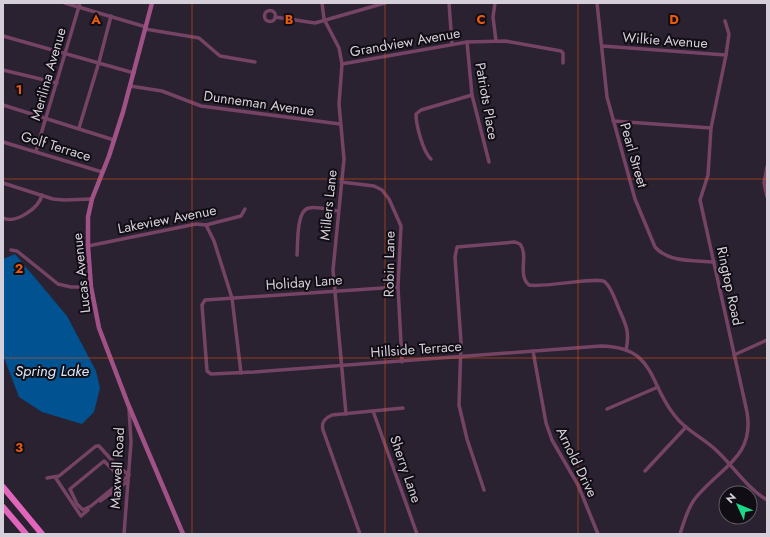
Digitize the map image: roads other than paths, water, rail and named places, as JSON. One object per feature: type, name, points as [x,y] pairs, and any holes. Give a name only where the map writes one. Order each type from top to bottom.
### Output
[{"type":"highway","points":[[3,487],[42,534]]},
{"type":"highway","points":[[3,507],[26,534]]},
{"type":"street","points":[[65,3],[79,5],[145,28],[199,38],[220,56],[255,62]]},
{"type":"street","name":"Lucas Avenue","points":[[152,3],[121,118],[92,199],[88,217],[88,246],[91,287],[99,328],[128,404],[183,534]]},
{"type":"street","name":"Millers Lane","points":[[322,3],[324,19],[339,48],[342,64],[339,104],[344,159],[333,270],[346,414]]},
{"type":"street","points":[[275,17],[310,23],[384,3]]},
{"type":"street","points":[[449,3],[452,44]]},
{"type":"street","points":[[495,3],[494,17],[496,41]]},
{"type":"street","name":"Pearl Street","points":[[597,3],[607,97],[635,199],[655,247],[660,252],[671,258],[714,262]]},
{"type":"street","name":"Merilina Avenue","points":[[36,151],[79,5]]},
{"type":"street","points":[[79,128],[111,16]]},
{"type":"street","name":"Ringtop Road","points":[[680,534],[687,513],[695,499],[740,454],[745,445],[748,426],[747,412],[700,200],[708,175],[711,128],[726,56],[729,34],[725,21]]},
{"type":"street","points":[[3,36],[66,52],[134,73]]},
{"type":"street","name":"Grandview Avenue","points":[[342,64],[452,44],[496,41],[561,51],[563,53],[563,63]]},
{"type":"street","name":"Patriots Place","points":[[467,42],[472,95],[489,162]]},
{"type":"street","name":"Wilkie Avenue","points":[[602,46],[726,56]]},
{"type":"street","points":[[3,70],[57,83]]},
{"type":"street","name":"Dunneman Avenue","points":[[130,86],[162,91],[201,106],[340,124]]},
{"type":"street","points":[[431,160],[427,156],[418,127],[416,114],[421,110],[472,95]]},
{"type":"street","points":[[3,105],[114,140]]},
{"type":"street","points":[[613,120],[711,128]]},
{"type":"street","name":"Golf Terrace","points":[[3,142],[102,172]]},
{"type":"street","points":[[767,167],[764,183],[767,197]]},
{"type":"street","points":[[3,182],[42,195],[64,200],[92,199]]},
{"type":"street","name":"Robin Lane","points":[[341,182],[374,186],[382,190],[389,199],[401,226],[402,235],[398,287],[402,362]]},
{"type":"street","points":[[3,218],[9,220],[22,215],[39,203],[42,195]]},
{"type":"street","points":[[297,255],[300,216],[304,210],[310,208],[338,210]]},
{"type":"street","name":"Lakeview Avenue","points":[[88,246],[190,225],[206,225],[241,216],[245,209]]},
{"type":"street","points":[[206,225],[214,241],[232,298],[241,373]]},
{"type":"street","points":[[484,490],[461,418],[461,357],[455,257],[457,247],[515,242],[520,244],[523,249],[524,280],[529,285],[578,283],[596,279],[602,280],[610,287],[627,327],[628,336],[626,350],[645,363],[669,409],[686,427],[705,441],[730,465],[753,490],[767,500]]},
{"type":"street","points":[[11,250],[17,251],[58,284],[71,287],[91,287]]},
{"type":"street","name":"Holiday Lane","points":[[208,372],[202,305],[205,300],[398,287]]},
{"type":"street","points":[[734,355],[767,340]]},
{"type":"street","name":"Hillside Terrace","points":[[208,372],[211,374],[241,373],[601,346],[626,350]]},
{"type":"street","name":"Arnold Drive","points":[[533,351],[546,423],[552,440],[578,485],[598,534]]},
{"type":"street","points":[[607,409],[658,387]]},
{"type":"street","name":"Maxwell Road","points":[[124,534],[131,442],[128,404]]},
{"type":"street","points":[[360,534],[322,427],[324,420],[328,417],[346,414],[403,408]]},
{"type":"street","name":"Sherry Lane","points":[[373,411],[417,534]]},
{"type":"street","points":[[645,471],[686,427]]},
{"type":"street","points":[[47,478],[55,477],[65,472],[96,446],[99,446],[117,466],[129,475],[123,480],[85,510],[81,509],[70,490],[104,461],[123,480]]},
{"type":"street","points":[[55,477],[81,516],[128,481]]},
{"type":"water","name":"Spring Lake","points":[[15,254],[67,316],[96,371],[100,388],[94,412],[82,424],[42,412],[19,397],[3,355],[3,259]]}]
